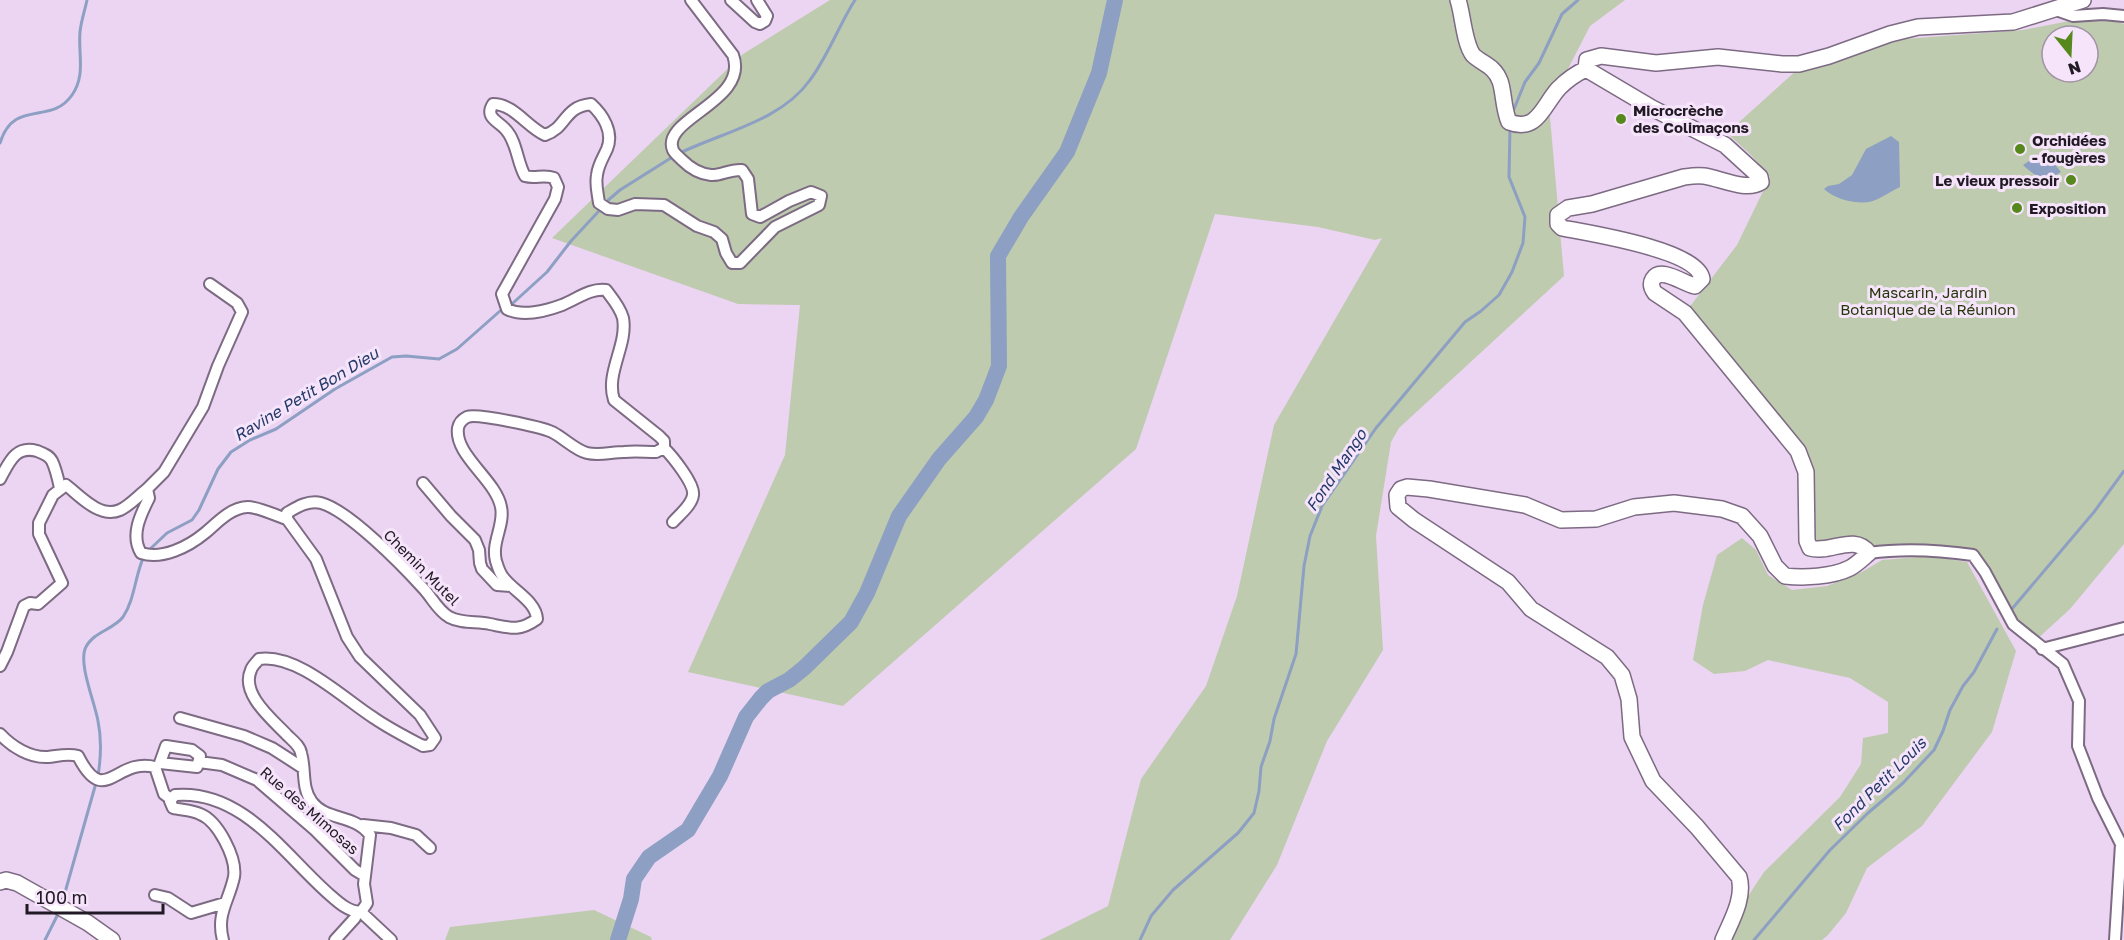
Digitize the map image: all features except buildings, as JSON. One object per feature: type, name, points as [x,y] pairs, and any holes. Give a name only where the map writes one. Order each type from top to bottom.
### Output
[{"type":"main road","points":[[1458,0],[1469,48],[1474,56],[1489,65],[1501,81],[1505,114],[1509,122],[1518,126],[1528,124],[1538,117],[1557,90],[1572,76],[1586,69]]},
{"type":"main road","points":[[1586,69],[1587,60],[1601,56],[1656,63],[1718,57],[1799,64],[1918,27],[2013,22],[2083,0]]},
{"type":"main road","points":[[1586,69],[1652,108],[1725,145],[1760,177],[1761,182],[1756,185],[1700,175],[1684,177],[1592,204],[1568,208],[1558,215],[1558,224],[1562,228],[1635,242],[1671,254],[1694,267],[1701,274],[1702,279],[1695,286],[1667,274],[1660,274],[1651,282],[1652,288],[1655,293],[1685,313],[1798,451],[1806,472],[1807,541],[1810,548],[1818,550],[1855,543],[1864,546],[1869,553],[1851,568],[1801,578],[1785,576],[1775,566],[1760,536],[1743,516],[1722,509],[1674,503],[1634,507],[1596,519],[1561,520],[1525,505],[1407,487],[1401,489],[1397,495],[1398,507],[1508,582],[1531,609],[1607,657],[1622,675],[1629,699],[1632,737],[1653,781],[1697,827],[1739,877],[1742,888],[1738,904],[1723,940]]},
{"type":"main road","points":[[0,882],[6,880],[16,883],[112,940]]},
{"type":"street","points":[[674,522],[694,494],[674,460],[664,448],[664,441],[614,400],[611,392],[613,377],[624,332],[622,316],[606,290],[596,289],[560,306],[529,313],[513,313],[507,309],[502,294],[555,199],[558,187],[554,178],[546,175],[531,178],[525,176],[510,135],[490,116],[489,109],[493,104],[501,104],[545,135],[559,128],[574,108],[591,104],[605,121],[609,135],[608,147],[597,175],[599,203],[608,209],[618,210],[635,204],[663,206],[697,226],[714,232],[722,239],[732,263],[740,263],[775,227],[819,205],[821,195],[811,192],[760,217],[752,214],[748,179],[742,170],[732,169],[714,176],[703,173],[686,164],[673,151],[672,144],[676,132],[723,92],[734,79],[736,72],[733,55],[691,0]]},
{"type":"street","points":[[731,0],[760,24],[765,21],[766,16],[757,0]]},
{"type":"street","points":[[2056,10],[2073,16],[2103,14],[2124,16]]},
{"type":"street","points":[[0,666],[24,606],[30,603],[38,604],[62,583],[39,534],[39,523],[53,495],[66,485],[101,511],[120,510],[164,472],[203,407],[242,312],[237,303],[210,284]]},
{"type":"street","name":"Chemin Mutel","points":[[287,519],[287,513],[306,503],[320,503],[341,514],[390,554],[424,588],[438,609],[448,617],[459,621],[487,623],[511,629],[526,627],[537,619],[536,614],[529,602],[499,572],[495,556],[502,509],[499,498],[460,443],[458,428],[462,420],[468,416],[483,417],[551,431],[586,453],[656,452],[664,448]]},
{"type":"street","points":[[0,479],[11,458],[17,452],[27,449],[49,457],[53,462],[60,488]]},
{"type":"street","points":[[423,483],[475,540],[482,569],[497,585],[511,586]]},
{"type":"street","points":[[147,489],[149,498],[140,516],[137,546],[141,553],[151,556],[167,554],[201,536],[232,511],[249,506],[287,519],[316,559],[347,637],[360,657],[420,715],[435,738],[430,745],[423,746],[371,717],[330,685],[306,671],[271,657],[259,659],[250,670],[249,682],[252,693],[301,751],[305,788],[311,801],[320,810],[363,825],[390,828],[416,835],[430,848]]},
{"type":"street","points":[[1869,553],[1890,550],[1941,550],[1973,555],[1985,572],[2013,624],[2063,664],[2079,701],[2078,746],[2098,798],[2121,844],[2115,940]]},
{"type":"street","points":[[2042,649],[2124,628]]},
{"type":"street","points":[[180,718],[244,736],[272,748],[303,768]]},
{"type":"street","points":[[0,734],[9,743],[36,756],[72,754],[78,756],[88,775],[98,780],[103,781],[143,764],[155,767],[164,794],[171,799],[172,808],[201,814],[214,824],[226,842],[234,874],[220,916],[223,940]]},
{"type":"street","name":"Rue des Mimosas","points":[[199,762],[222,765],[257,780],[315,830],[355,870],[365,876]]},
{"type":"street","points":[[171,799],[175,795],[186,794],[213,800],[240,812],[261,826],[321,888],[353,912],[359,912],[380,936],[391,940]]},
{"type":"street","points":[[335,940],[367,903],[364,884],[370,835],[363,825]]},
{"type":"street","points":[[155,895],[168,898],[191,914],[225,903]]},
{"type":"green space","points":[[830,0],[1625,0],[1590,26],[1549,106],[1564,276],[1399,428],[1391,442],[1376,536],[1383,650],[1327,741],[1277,865],[1230,940],[1040,940],[1108,906],[1141,779],[1206,686],[1237,596],[1274,425],[1382,238],[1375,240],[1318,227],[1215,214],[1136,449],[843,706],[688,672],[785,455],[800,305],[738,304],[552,238],[743,54]]},
{"type":"green space","name":"Mascarin, Jardin Botanique de la Réunion","points":[[2090,17],[2124,24],[2124,544],[2070,609],[2035,641],[2013,624],[1973,555],[1810,548],[1806,472],[1685,313],[1737,245],[1770,177],[1727,133],[1797,70],[1904,39],[2040,27],[2040,84],[2100,84],[2100,24],[2054,24]]},
{"type":"green space","points":[[1742,538],[1756,550],[1768,575],[1792,590],[1827,586],[1862,572],[1882,560],[1930,556],[1967,562],[2016,651],[1992,732],[1922,826],[1867,868],[1846,913],[1822,940],[1719,940],[1764,872],[1840,797],[1861,764],[1863,738],[1888,733],[1888,702],[1850,678],[1768,660],[1745,671],[1714,674],[1693,660],[1703,605],[1717,555]]},
{"type":"green space","points":[[594,910],[651,937],[652,940],[445,940],[450,927]]},
{"type":"water","points":[[1891,136],[1899,142],[1900,187],[1869,202],[1839,198],[1824,189],[1839,184],[1852,175],[1866,149]]},
{"type":"water","points":[[2044,151],[2061,172],[2050,177],[2041,177],[2023,165]]},
{"type":"waterway","points":[[0,143],[6,129],[14,121],[23,116],[54,109],[72,95],[79,80],[80,32],[87,0]]},
{"type":"waterway","name":"Ravine Petit Bon Dieu","points":[[680,153],[767,116],[798,94],[816,71],[855,0]]},
{"type":"waterway","points":[[618,940],[631,899],[634,879],[649,857],[688,830],[720,776],[746,717],[761,698],[804,668],[851,622],[867,593],[899,516],[939,459],[976,417],[986,400],[999,366],[998,256],[1021,217],[1067,152],[1099,73],[1115,0]]},
{"type":"waterway","name":"Fond Mango","points":[[1514,109],[1525,82],[1539,63],[1562,14],[1578,0]]},
{"type":"waterway","name":"Fond Mango","points":[[1140,940],[1151,916],[1173,890],[1238,833],[1254,813],[1261,767],[1296,654],[1304,566],[1310,536],[1322,506],[1376,428],[1465,322],[1499,295],[1512,272],[1523,243],[1525,217],[1509,177],[1510,126]]},
{"type":"waterway","name":"Ravine Petit Bon Dieu","points":[[606,202],[620,190],[674,156]]},
{"type":"waterway","name":"Ravine Petit Bon Dieu","points":[[513,303],[547,272],[598,212]]},
{"type":"waterway","name":"Ravine Petit Bon Dieu","points":[[148,551],[167,533],[192,520],[218,469],[231,452],[250,440],[276,429],[335,389],[392,357],[439,359],[457,349],[500,311]]},
{"type":"waterway","name":"Fond Petit Louis","points":[[2011,610],[2094,512],[2124,471]]},
{"type":"waterway","name":"Ravine Petit Bon Dieu","points":[[98,776],[100,735],[84,665],[85,649],[92,639],[123,617],[130,603],[144,556]]},
{"type":"waterway","name":"Fond Petit Louis","points":[[1754,940],[1830,850],[1903,783],[1934,750],[1950,710],[1997,629]]},
{"type":"waterway","name":"Ravine Petit Bon Dieu","points":[[62,903],[96,783]]},
{"type":"waterway","name":"Ravine Petit Bon Dieu","points":[[45,940],[59,912]]},
{"type":"place","name":"Microcrèche des Colimaçons","points":[[1621,119]]},
{"type":"place","name":"Orchidées - fougères","points":[[2020,149]]},
{"type":"place","name":"Le vieux pressoir","points":[[2071,180]]},
{"type":"place","name":"Exposition","points":[[2017,208]]}]
